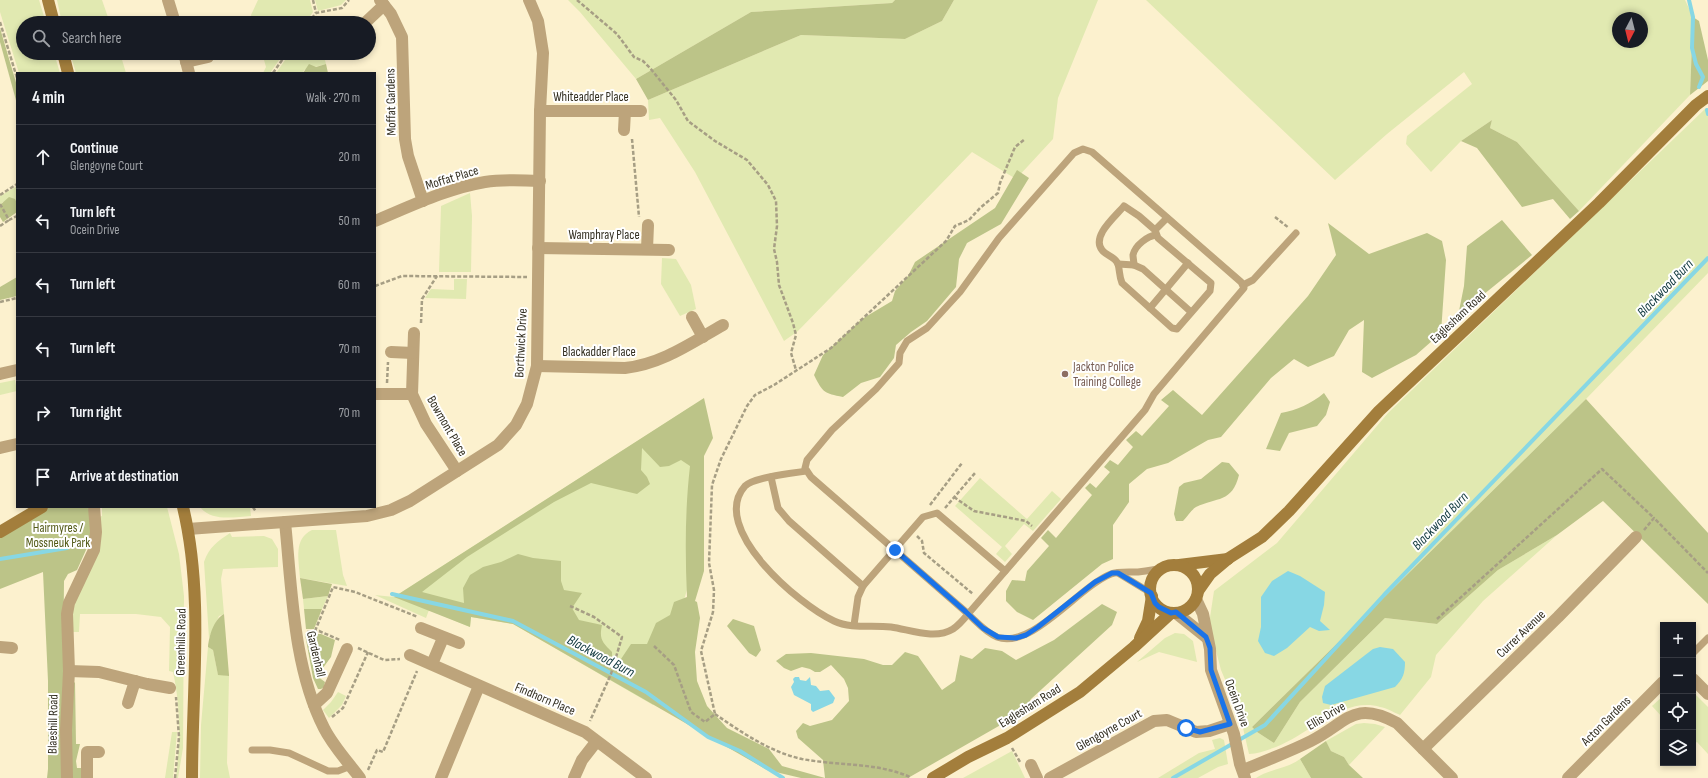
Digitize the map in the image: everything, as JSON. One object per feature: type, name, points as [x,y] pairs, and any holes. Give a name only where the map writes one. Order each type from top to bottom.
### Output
[{"type":"main road","points":[[48,0],[52,16]]},
{"type":"main road","points":[[65,60],[68,72]]},
{"type":"main road","name":"Eaglesham Road","points":[[1197,595],[1210,574],[1229,558],[1262,537],[1288,511],[1379,411],[1600,203],[1696,106],[1708,96]]},
{"type":"main road","points":[[0,532],[40,508]]},
{"type":"main road","name":"Greenhills Road","points":[[183,508],[188,529],[195,587],[192,778]]},
{"type":"main road","points":[[1134,648],[1148,621],[1151,594],[1150,587],[1154,576],[1162,568],[1229,558]]},
{"type":"main road","points":[[1151,594],[1159,607],[1173,613],[1186,610],[1192,605],[1197,595],[1198,583],[1190,570],[1183,566],[1175,565]]},
{"type":"main road","name":"Eaglesham Road","points":[[933,778],[968,757],[1007,738],[1080,692],[1134,648],[1173,613]]},
{"type":"street","points":[[168,0],[173,16]]},
{"type":"street","name":"Borthwick Drive","points":[[188,529],[367,516],[391,510],[410,501],[498,445],[516,425],[529,399],[537,366],[540,111],[543,53],[538,21],[529,0]]},
{"type":"street","name":"Moffat Gardens","points":[[371,16],[382,2],[397,24],[402,37],[405,139],[408,156],[424,200]]},
{"type":"street","name":"Whiteadder Place","points":[[540,111],[641,111]]},
{"type":"street","points":[[624,130],[625,111]]},
{"type":"street","name":"Moffat Place","points":[[376,222],[424,200],[466,186],[508,179],[540,181]]},
{"type":"street","points":[[647,249],[648,225]]},
{"type":"street","name":"Wamphray Place","points":[[538,248],[669,250]]},
{"type":"street","points":[[692,317],[703,336]]},
{"type":"street","name":"Blackadder Place","points":[[537,366],[640,367],[654,363],[670,355],[723,325]]},
{"type":"street","name":"Bowmont Place","points":[[414,333],[412,394],[426,424],[457,471]]},
{"type":"street","points":[[391,352],[413,353]]},
{"type":"street","points":[[0,374],[16,370]]},
{"type":"street","name":"Bowmont Place","points":[[381,394],[412,394]]},
{"type":"street","points":[[0,448],[16,444]]},
{"type":"street","name":"Blaeshill Road","points":[[67,778],[66,730],[69,671],[68,609],[69,603],[94,550],[96,532],[94,508]]},
{"type":"street","name":"Gardenhall","points":[[285,522],[295,624],[303,669],[314,704],[323,725],[351,766],[364,774]]},
{"type":"street","name":"Currer Avenue","points":[[1423,750],[1558,617],[1636,537]]},
{"type":"street","name":"Ocein Drive","points":[[1197,595],[1203,614],[1206,637],[1210,648],[1211,670],[1232,729],[1240,764],[1244,774]]},
{"type":"street","points":[[1173,613],[1206,637]]},
{"type":"street","points":[[421,628],[459,644]]},
{"type":"street","points":[[427,662],[443,638]]},
{"type":"street","points":[[314,704],[321,700],[327,693],[347,649]]},
{"type":"street","name":"Findhorn Place","points":[[410,655],[585,732],[596,742],[645,777]]},
{"type":"street","points":[[69,671],[99,672],[170,688]]},
{"type":"street","points":[[128,703],[135,681]]},
{"type":"street","points":[[1696,682],[1708,694]]},
{"type":"street","name":"Acton Gardens","points":[[1568,778],[1660,685]]},
{"type":"street","points":[[441,778],[479,686]]},
{"type":"street","name":"Ellis Drive","points":[[1244,774],[1312,741],[1349,716],[1362,713],[1387,717],[1398,723],[1452,778]]},
{"type":"street","name":"Glengoyne Court","points":[[1050,778],[1154,721],[1167,720],[1196,732],[1232,729]]},
{"type":"street","points":[[574,778],[582,760],[596,742]]},
{"type":"street","points":[[87,778],[87,752],[100,752]]},
{"type":"street","points":[[1031,765],[1037,778]]},
{"type":"lane","points":[[807,471],[762,478],[746,485],[736,503],[736,519],[742,533],[755,554],[778,579],[807,605],[835,622],[854,626],[890,627],[927,634],[943,633],[954,629],[968,614],[1145,410],[1154,394],[1244,288],[1241,282],[1092,152],[1083,149],[1074,153],[999,238],[960,292],[927,328],[907,342],[900,353],[899,363],[855,411],[832,430],[807,460],[805,468],[807,471],[811,477],[968,614],[983,628],[998,637],[1016,638],[1026,635],[1095,582],[1112,573],[1162,568]]},
{"type":"lane","points":[[1124,206],[1139,216],[1156,232],[1158,238],[1212,283],[1210,291],[1177,329],[1172,328],[1122,283],[1118,276],[1118,264],[1114,258],[1102,251],[1098,243],[1102,231],[1124,206]]},
{"type":"lane","points":[[1134,265],[1133,255],[1136,248],[1149,236],[1156,232],[1167,218]]},
{"type":"lane","points":[[1243,285],[1253,280],[1296,233]]},
{"type":"lane","points":[[1150,308],[1188,263]]},
{"type":"lane","points":[[1118,264],[1134,265],[1143,268],[1191,312]]},
{"type":"lane","points":[[771,477],[778,508],[789,521],[863,586]]},
{"type":"lane","points":[[854,626],[858,597],[863,586],[922,517],[936,514],[1005,571]]},
{"type":"lane","points":[[1118,573],[1151,594]]},
{"type":"lane","points":[[1696,650],[1708,638]]},
{"type":"lane","points":[[252,750],[270,750],[289,753],[328,771],[338,771],[351,766]]},
{"type":"path","points":[[313,0],[316,13]]},
{"type":"path","points":[[314,16],[316,13],[342,8],[349,0]]},
{"type":"path","points":[[577,0],[617,34],[634,57],[643,61],[650,68],[676,100],[688,121],[715,141],[747,160],[768,185],[776,201],[777,226],[774,249],[779,285],[794,323],[796,335],[791,353],[796,370]]},
{"type":"path","points":[[0,22],[16,75]]},
{"type":"path","points":[[274,72],[282,60]]},
{"type":"path","points":[[624,130],[632,136],[640,220],[648,225]]},
{"type":"path","points":[[910,777],[901,772],[877,767],[816,761],[781,752],[751,737],[715,714],[701,651],[713,612],[714,590],[710,563],[712,485],[720,459],[747,406],[755,395],[774,385],[831,348],[946,241],[956,226],[970,220],[980,208],[998,193],[1000,183],[1015,147],[1025,139]]},
{"type":"path","points":[[0,195],[16,185]]},
{"type":"path","points":[[0,204],[9,220]]},
{"type":"path","points":[[0,226],[16,216]]},
{"type":"path","points":[[1275,218],[1296,233]]},
{"type":"path","points":[[376,286],[402,276],[538,277]]},
{"type":"path","points":[[414,333],[421,325],[422,298],[437,276]]},
{"type":"path","points":[[0,302],[16,298]]},
{"type":"path","points":[[381,394],[388,353],[391,352]]},
{"type":"path","points":[[962,463],[929,506],[936,514],[975,474]]},
{"type":"path","points":[[1437,618],[1602,469],[1654,518],[1708,573]]},
{"type":"path","points":[[954,497],[974,511],[1026,521],[1039,531]]},
{"type":"path","points":[[1645,528],[1654,518]]},
{"type":"path","points":[[911,530],[922,541],[924,553],[980,600]]},
{"type":"path","points":[[315,631],[334,587],[355,592],[422,619],[421,628]]},
{"type":"path","points":[[570,606],[594,617],[622,637],[611,674],[585,732]]},
{"type":"path","points":[[654,646],[674,665],[691,712],[705,722],[715,714]]},
{"type":"path","points":[[323,725],[343,708],[368,652]]},
{"type":"path","points":[[364,774],[377,750],[382,752],[427,662]]},
{"type":"path","points":[[170,688],[174,689],[179,737],[175,778]]},
{"type":"path","points":[[1007,738],[1022,765],[1031,765]]},
{"type":"green space","points":[[0,0],[39,0],[44,16],[16,16],[16,60],[56,60],[60,72],[19,72],[0,12]]},
{"type":"green space","points":[[57,0],[102,0],[108,16],[60,16]]},
{"type":"green space","points":[[258,0],[310,0],[313,12],[310,16],[251,15]]},
{"type":"green space","points":[[315,0],[346,0],[341,5],[318,11]]},
{"type":"green space","points":[[568,0],[895,0],[892,3],[751,12],[636,79],[580,12]]},
{"type":"green space","points":[[895,0],[954,0],[942,21],[905,39],[801,35],[648,100],[636,79],[751,12],[892,3]]},
{"type":"green space","points":[[954,0],[1098,0],[1058,98],[1053,139],[1016,179],[972,152],[798,331],[784,341],[695,172],[660,118],[649,120],[648,100],[801,35],[905,39],[942,21]]},
{"type":"green space","points":[[1146,0],[1685,0],[1693,17],[1690,95],[1579,211],[1517,142],[1490,128],[1492,120],[1461,141],[1431,172],[1406,144],[1407,136],[1472,84],[1464,72],[1387,134],[1335,180]]},
{"type":"green space","points":[[1693,17],[1699,21],[1708,60],[1708,81],[1690,95]]},
{"type":"green space","points":[[0,28],[16,83],[16,100],[0,42]]},
{"type":"green space","points":[[72,60],[122,60],[126,72],[76,72]]},
{"type":"green space","points":[[264,60],[279,60],[271,72],[264,72],[266,67]]},
{"type":"green space","points":[[285,60],[325,60],[326,64],[304,70],[303,72],[277,72]]},
{"type":"green space","points":[[309,64],[316,67],[326,64],[328,72],[304,72]]},
{"type":"green space","points":[[1705,109],[1708,114],[1708,273],[1586,399],[1252,727],[1274,743],[1300,702],[1385,618],[1437,624],[1498,570],[1557,535],[1483,601],[1436,655],[1431,677],[1400,715],[1380,707],[1367,705],[1353,707],[1326,718],[1276,747],[1259,753],[1249,754],[1240,715],[1221,670],[1209,624],[1214,591],[1277,543],[1388,413]]},
{"type":"green space","points":[[1492,120],[1490,128],[1517,142],[1579,211],[1570,219],[1553,199],[1522,207],[1477,148],[1461,141]]},
{"type":"green space","points":[[1017,170],[1029,178],[1001,224],[967,243],[959,259],[956,287],[927,321],[896,345],[894,358],[880,377],[861,383],[843,397],[828,393],[822,389],[814,375],[823,355],[862,319],[892,301],[895,291],[908,276],[915,262],[995,208]]},
{"type":"green space","points":[[16,187],[16,201],[3,202],[0,205],[0,196]]},
{"type":"green space","points":[[470,193],[472,216],[471,272],[439,272],[441,206]]},
{"type":"green space","points":[[9,197],[15,199],[16,213],[3,222],[0,217],[0,205]]},
{"type":"green space","points":[[1502,220],[1532,255],[1478,299],[1456,326],[1464,286],[1467,246]]},
{"type":"green space","points":[[1328,223],[1369,254],[1427,233],[1442,241],[1446,260],[1441,333],[1416,355],[1372,378],[1362,372],[1364,320],[1349,330],[1334,356],[1308,367],[1294,359],[1271,378],[1221,437],[1208,440],[1168,463],[1147,469],[1129,484],[1129,502],[1113,525],[1113,559],[1102,564],[1033,620],[1017,612],[1006,601],[1006,591],[1012,580],[1025,581],[1027,571],[1049,546],[1041,538],[1048,530],[1056,538],[1092,495],[1085,488],[1090,483],[1096,488],[1110,472],[1104,467],[1110,460],[1118,465],[1133,447],[1126,440],[1136,431],[1142,436],[1169,406],[1161,400],[1173,390],[1202,415],[1308,296],[1336,255]]},
{"type":"green space","points":[[662,258],[676,259],[691,285],[696,309],[680,316],[661,284]]},
{"type":"green space","points":[[16,278],[16,296],[0,300],[0,287]]},
{"type":"green space","points":[[454,279],[467,279],[466,299],[425,298],[431,289],[454,290]]},
{"type":"green space","points":[[15,380],[16,391],[0,395],[0,383]]},
{"type":"green space","points":[[1324,393],[1330,402],[1326,415],[1317,426],[1289,433],[1280,451],[1266,449],[1281,413],[1304,406]]},
{"type":"green space","points":[[704,398],[713,438],[704,456],[704,571],[695,601],[697,602],[700,618],[695,652],[697,681],[707,706],[727,728],[769,749],[782,766],[825,778],[801,778],[767,770],[513,624],[471,617],[470,627],[394,597]],"holes":[[[642,448],[660,467],[669,466],[681,460],[690,466],[686,532],[687,597],[674,602],[670,615],[656,623],[647,644],[631,644],[621,659],[612,659],[612,652],[601,637],[602,625],[579,620],[572,608],[582,593],[564,590],[561,581],[561,561],[533,558],[518,554],[501,562],[483,567],[470,575],[463,588],[464,603],[422,592],[467,557],[554,502],[591,483],[637,494],[650,484],[647,477],[641,470]]]},
{"type":"green space","points":[[1586,399],[1708,533],[1708,604],[1603,501],[1557,535],[1498,570],[1437,624],[1385,618],[1300,702],[1274,743],[1252,727]]},
{"type":"green space","points":[[692,406],[694,566],[653,705],[513,624],[471,617],[470,627],[429,610],[426,618],[375,595],[394,597]]},
{"type":"green space","points":[[1222,462],[1229,463],[1239,475],[1232,490],[1223,498],[1196,507],[1183,521],[1176,521],[1174,514],[1179,487],[1184,483],[1201,479]]},
{"type":"green space","points":[[980,478],[1027,519],[1052,491],[1061,499],[1033,531],[1024,524],[1005,546],[1012,554],[1005,562],[996,554],[1002,547],[955,506]]},
{"type":"green space","name":"Hairmyres / Mossneuk Park","points":[[48,508],[88,508],[90,511],[90,541],[77,570],[68,574],[64,581],[62,778],[47,778],[48,681],[43,572],[0,589],[0,538]]},
{"type":"green space","points":[[102,508],[167,508],[179,554],[184,596],[183,748],[178,778],[176,778],[179,712],[173,672],[169,671],[170,627],[161,617],[136,614],[80,614],[79,632],[71,632],[72,608],[99,517],[102,516]]},
{"type":"green space","points":[[201,508],[250,508],[251,516],[224,518],[205,512]]},
{"type":"green space","points":[[312,530],[336,530],[343,575],[347,586],[300,578],[298,551],[302,539]]},
{"type":"green space","points":[[230,533],[232,537],[264,536],[272,539],[278,549],[278,567],[223,569],[221,579],[224,614],[219,616],[209,638],[204,562],[211,548]]},
{"type":"green space","points":[[300,578],[332,584],[328,596],[303,599]]},
{"type":"green space","points":[[328,596],[322,609],[304,609],[303,599]]},
{"type":"green space","points":[[1102,604],[1117,612],[1112,625],[1031,699],[1025,711],[908,778],[825,778],[823,760],[798,738],[796,731],[803,723],[810,726],[832,720],[849,701],[848,688],[844,679],[831,665],[820,672],[815,672],[802,667],[791,671],[784,668],[776,661],[786,654],[811,653],[864,659],[883,665],[892,665],[905,652],[918,656],[942,690],[955,681],[960,655],[972,659],[985,648],[1002,651],[1016,660],[1054,640]]},
{"type":"green space","points":[[304,609],[322,609],[314,629],[306,629]]},
{"type":"green space","points":[[224,614],[229,676],[218,675],[213,650],[208,647],[211,633],[215,624],[220,616]]},
{"type":"green space","points":[[733,619],[754,626],[761,650],[756,657],[749,653],[727,626]]},
{"type":"green space","points":[[1175,633],[1184,634],[1193,641],[1197,662],[1159,652],[1137,662],[1165,638]]},
{"type":"green space","points":[[305,634],[321,634],[335,640],[331,657],[317,676],[325,682],[324,687],[321,689],[318,689],[313,678]]},
{"type":"green space","points":[[208,647],[213,650],[218,674],[229,676],[227,763],[230,778],[200,778],[201,725]]},
{"type":"green space","points":[[75,682],[76,744],[80,744],[76,761],[77,768],[82,768],[82,778],[71,778],[72,685]]},
{"type":"green space","points":[[338,692],[346,696],[342,705],[329,718],[323,710]]},
{"type":"green space","points":[[1696,695],[1708,707],[1708,754],[1697,742]]},
{"type":"green space","points":[[1660,699],[1660,715],[1652,706]]},
{"type":"green space","points":[[1364,723],[1385,727],[1349,765],[1344,757],[1331,751],[1326,741],[1356,724]]},
{"type":"green space","points":[[172,732],[177,732],[173,778],[165,778]]},
{"type":"green space","points":[[1220,738],[1224,740],[1228,764],[1218,767],[1198,778],[1158,778],[1199,753],[1215,749],[1212,740]]},
{"type":"green space","points":[[1326,741],[1331,751],[1344,757],[1349,765],[1363,778],[1311,778],[1300,759]]},
{"type":"green space","points":[[1012,751],[1025,778],[963,778]]},
{"type":"green space","points":[[1300,759],[1311,778],[1256,778],[1289,765]]},
{"type":"water","points":[[1288,571],[1300,576],[1325,592],[1324,605],[1320,621],[1330,630],[1319,631],[1310,627],[1287,648],[1274,656],[1265,653],[1258,641],[1261,627],[1261,597],[1272,581]]},
{"type":"water","points":[[1380,647],[1393,649],[1405,662],[1403,676],[1395,687],[1331,705],[1323,703],[1322,697],[1325,686],[1373,649]]},
{"type":"water","points":[[795,677],[799,677],[800,680],[806,681],[810,677],[811,685],[816,686],[820,691],[829,690],[835,698],[833,703],[813,712],[811,710],[811,704],[794,695],[791,687]]},
{"type":"waterway","points":[[1689,0],[1693,17],[1692,48],[1696,64],[1703,77],[1699,87]]},
{"type":"waterway","points":[[1707,110],[1708,114]]},
{"type":"waterway","name":"Blackwood Burn","points":[[1173,778],[1265,725],[1384,595],[1708,258]]},
{"type":"waterway","name":"Blackwood Burn","points":[[0,559],[67,548]]},
{"type":"waterway","name":"Blackwood Burn","points":[[392,594],[513,621],[646,692],[708,737],[740,751],[783,778]]},
{"type":"place","name":"Jackton Police Training College","points":[[1065,374]]},
{"type":"route","points":[[895,550],[983,628],[998,637],[1016,638],[1026,635],[1095,582],[1112,573],[1118,573],[1151,593],[1152,598],[1159,607],[1171,613],[1176,612],[1206,637],[1210,648],[1211,670],[1214,681],[1230,724],[1209,731],[1200,732],[1186,728]]}]
